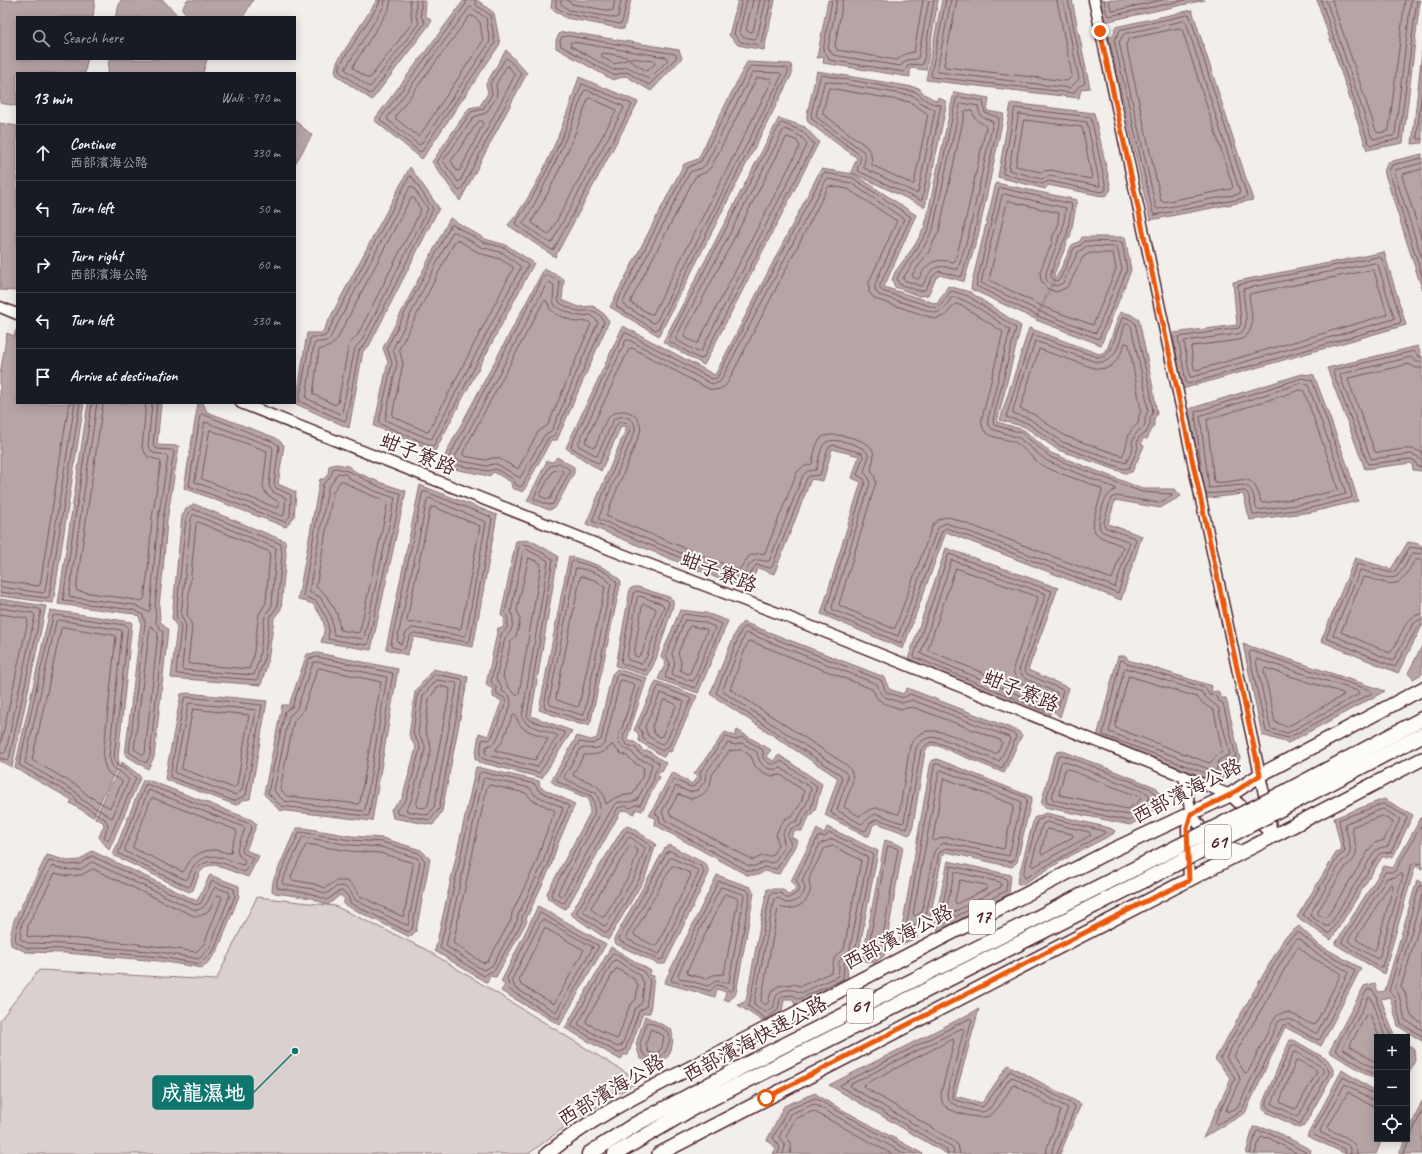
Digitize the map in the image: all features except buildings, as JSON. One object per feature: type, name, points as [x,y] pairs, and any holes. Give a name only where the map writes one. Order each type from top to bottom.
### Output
[{"type":"highway","name":"61","points":[[1291,796],[1422,719]]},
{"type":"highway","name":"61","points":[[1291,796],[1422,735]]},
{"type":"highway","name":"西部濱海快速公路","points":[[589,1154],[636,1124],[683,1100],[747,1064],[1136,868],[1291,796]]},
{"type":"highway","name":"西部濱海快速公路","points":[[615,1154],[691,1109],[1143,881],[1291,796]]},
{"type":"main road","name":"西部濱海公路","points":[[547,1154],[572,1134],[616,1107],[661,1083],[1104,854],[1230,795],[1260,775],[1422,688]]},
{"type":"main road","points":[[659,1154],[1142,903],[1189,881],[1241,852],[1422,759]]},
{"type":"street","points":[[1094,0],[1273,836]]},
{"type":"street","points":[[0,307],[16,314]]},
{"type":"street","name":"蚶子寮路","points":[[243,404],[619,553],[780,614],[1230,795]]},
{"type":"street","points":[[1184,776],[1191,814],[1187,828],[1189,881]]},
{"type":"street","points":[[1230,795],[1273,836]]},
{"type":"street","points":[[1191,814],[1209,838],[1241,852]]},
{"type":"shaded area","points":[[257,897],[335,906],[425,949],[639,1081],[570,1123],[528,1154],[0,1154],[0,1020],[39,970],[216,980]]},
{"type":"water","points":[[0,0],[95,0],[93,16],[16,16],[16,60],[87,60],[85,72],[16,72],[16,106],[0,103]]},
{"type":"water","points":[[121,0],[163,0],[178,16],[115,16]]},
{"type":"water","points":[[187,0],[253,0],[244,16],[188,16],[182,9]]},
{"type":"water","points":[[377,0],[422,0],[426,2],[425,15],[432,21],[372,100],[337,76],[335,71],[337,62]]},
{"type":"water","points":[[464,0],[477,0],[494,13],[500,44],[422,159],[374,120]]},
{"type":"water","points":[[552,0],[631,0],[624,29],[566,18],[551,8]]},
{"type":"water","points":[[738,0],[775,0],[764,50],[738,45],[729,35]]},
{"type":"water","points":[[828,0],[938,0],[926,70],[910,68],[910,77],[823,63],[824,57],[817,58]]},
{"type":"water","points":[[942,0],[1072,0],[1090,88],[1081,89],[1079,98],[926,80]]},
{"type":"water","points":[[1100,0],[1205,0],[1104,22]]},
{"type":"water","points":[[1317,0],[1420,0],[1403,143],[1367,150]]},
{"type":"water","points":[[1192,10],[1253,200],[1150,220],[1109,37],[1114,34],[1115,27]]},
{"type":"water","points":[[569,32],[679,50],[682,58],[651,91],[626,76],[613,80],[556,48],[556,40],[560,33]]},
{"type":"water","points":[[506,50],[527,73],[460,201],[432,162],[469,108],[480,106],[488,93],[486,84]]},
{"type":"water","points":[[1422,51],[1422,143],[1412,144]]},
{"type":"water","points":[[109,60],[207,60],[203,72],[108,72]]},
{"type":"water","points":[[747,62],[791,64],[792,74],[659,336],[610,307],[684,164],[698,159]]},
{"type":"water","points":[[817,71],[919,88],[924,94],[937,101],[938,97],[947,102],[925,207],[851,172],[857,158],[809,123],[807,114]]},
{"type":"water","points":[[579,77],[638,102],[555,257],[508,225],[531,193],[541,174],[559,135]]},
{"type":"water","points":[[954,92],[989,98],[987,111],[1004,114],[978,236],[964,281],[940,275],[936,278],[928,295],[919,296],[895,287],[892,280],[895,272],[915,245],[925,226]]},
{"type":"water","points":[[1011,103],[1094,113],[1111,189],[1107,195],[1102,196],[1048,185],[1045,189],[998,177]]},
{"type":"water","points":[[779,118],[805,127],[819,142],[704,365],[663,342]]},
{"type":"water","points":[[296,122],[312,135],[296,162]]},
{"type":"water","points":[[0,123],[16,126],[16,291],[0,290]]},
{"type":"water","points":[[1422,154],[1422,289],[1384,171],[1388,162]]},
{"type":"water","points":[[410,167],[439,208],[369,346],[363,351],[349,428],[296,404],[307,333],[322,333]]},
{"type":"water","points":[[821,169],[854,174],[916,215],[884,287],[937,304],[948,286],[970,292],[1021,326],[997,422],[1024,430],[1051,453],[1143,489],[1175,489],[1181,496],[1160,508],[1115,500],[1108,524],[1142,536],[1121,600],[946,532],[903,649],[821,614],[861,482],[852,478],[859,456],[832,449],[823,481],[811,479],[774,574],[758,568],[746,590],[586,524],[627,427],[621,426],[601,471],[566,448],[623,326],[715,375]]},
{"type":"water","points":[[996,183],[1077,200],[1070,238],[1067,240],[1066,246],[1054,274],[1055,277],[1035,319],[971,289]]},
{"type":"water","points":[[450,218],[485,239],[506,245],[534,263],[435,451],[374,426],[388,362],[383,348]]},
{"type":"water","points":[[1082,237],[1125,237],[1131,270],[1101,345],[1036,320],[1072,245],[1080,241]]},
{"type":"water","points":[[1384,252],[1406,325],[1182,389],[1173,333],[1237,325],[1233,282]]},
{"type":"water","points":[[544,269],[564,279],[562,300],[579,307],[593,306],[604,314],[609,321],[557,440],[551,440],[523,492],[512,488],[511,482],[494,472],[489,476],[449,468],[443,462],[447,451]]},
{"type":"water","points":[[1120,312],[1130,314],[1139,320],[1157,414],[1154,419],[1154,425],[1147,439],[1143,438],[1141,444],[1144,446],[1132,472],[1125,473],[1058,450],[1025,427],[1000,420],[1029,328],[1099,354],[1103,353],[1108,347]]},
{"type":"water","points":[[16,330],[16,404],[84,404],[53,603],[0,596],[0,375],[7,333],[14,336]]},
{"type":"water","points":[[1418,346],[1422,358],[1422,471],[1413,470],[1412,463],[1365,469],[1327,368]]},
{"type":"water","points":[[1302,374],[1314,375],[1348,467],[1358,501],[1312,512],[1250,520],[1243,494],[1201,499],[1189,409]]},
{"type":"water","points":[[88,404],[161,404],[157,445],[179,446],[167,520],[159,605],[160,621],[168,630],[154,757],[148,769],[125,755],[141,623],[139,616],[134,614],[58,604]]},
{"type":"water","points":[[198,404],[203,404],[207,412],[276,438],[284,445],[278,484],[296,492],[294,517],[286,527],[184,488]]},
{"type":"water","points":[[557,457],[574,467],[574,473],[555,508],[549,510],[527,501],[547,461],[553,462]]},
{"type":"water","points":[[336,464],[348,466],[356,472],[379,482],[406,491],[371,650],[321,642],[324,631],[322,618],[313,604],[298,599],[320,479],[324,479],[328,474],[329,466]]},
{"type":"water","points":[[420,485],[497,515],[473,647],[414,637],[407,655],[386,649]]},
{"type":"water","points":[[194,504],[285,541],[286,554],[281,609],[274,618],[268,661],[261,685],[171,678],[177,627],[172,618],[182,516],[186,509]]},
{"type":"water","points":[[530,540],[558,556],[531,716],[572,731],[542,778],[475,760],[479,733],[488,736],[502,701],[493,697],[493,689],[486,685],[498,628],[503,628],[505,619],[501,615],[516,541]]},
{"type":"water","points":[[1408,542],[1422,546],[1422,626],[1398,673],[1321,641],[1355,558],[1391,569]]},
{"type":"water","points":[[946,548],[1058,588],[1028,670],[1069,688],[1060,717],[1052,710],[1048,717],[908,659]]},
{"type":"water","points":[[569,556],[604,568],[621,581],[589,725],[579,724],[539,710]]},
{"type":"water","points":[[634,587],[669,597],[673,600],[673,606],[656,659],[648,676],[616,666],[630,589]]},
{"type":"water","points":[[0,599],[46,606],[12,767],[0,761]]},
{"type":"water","points":[[50,610],[132,622],[118,757],[119,763],[93,817],[70,803],[72,800],[15,768]]},
{"type":"water","points":[[680,610],[706,613],[728,621],[698,693],[658,679],[666,663],[661,656]]},
{"type":"water","points":[[743,622],[884,677],[889,689],[903,694],[907,688],[1018,731],[1022,735],[1004,773],[938,746],[931,745],[925,751],[912,832],[909,835],[877,823],[873,825],[869,836],[866,836],[825,815],[838,778],[710,694],[737,629]]},
{"type":"water","points":[[1243,644],[1385,691],[1288,743],[1262,735]]},
{"type":"water","points":[[1422,646],[1422,674],[1413,679],[1408,673]]},
{"type":"water","points":[[318,653],[398,669],[372,821],[279,810],[264,794],[282,705],[289,705],[307,654]]},
{"type":"water","points":[[1118,656],[1126,656],[1128,660],[1212,686],[1211,692],[1218,691],[1221,698],[1226,698],[1240,758],[1238,762],[1226,766],[1225,778],[1217,782],[1097,737]]},
{"type":"water","points":[[433,669],[468,677],[442,811],[433,825],[393,818],[391,809],[402,799],[416,748],[409,735],[415,692]]},
{"type":"water","points":[[617,669],[647,678],[627,739],[641,747],[641,749],[645,752],[647,750],[666,763],[662,771],[660,770],[657,776],[659,777],[642,811],[636,809],[634,814],[626,810],[621,811],[565,909],[548,899],[547,893],[590,813],[589,799],[556,785],[551,781],[577,736],[591,740],[597,738],[612,674]]},
{"type":"water","points":[[656,681],[697,696],[671,752],[667,751],[664,757],[639,741],[638,733],[634,730]]},
{"type":"water","points":[[187,693],[267,701],[250,799],[243,800],[236,805],[165,779],[181,694]]},
{"type":"water","points":[[737,730],[771,750],[766,756],[773,761],[779,755],[822,784],[815,810],[809,817],[802,831],[794,831],[791,837],[798,841],[779,874],[765,871],[758,875],[747,875],[655,825],[656,818],[649,816],[672,772],[692,784],[697,777],[694,774],[725,732],[735,736]]},
{"type":"water","points":[[1063,751],[1157,788],[1160,796],[1159,802],[1148,814],[1130,825],[1044,807],[1041,804],[1053,758],[1057,752]]},
{"type":"water","points":[[937,759],[1032,797],[1017,862],[1012,867],[946,852],[942,856],[930,918],[918,927],[917,938],[899,945],[931,761]]},
{"type":"water","points":[[122,762],[139,775],[140,778],[109,850],[99,837],[104,825],[103,822],[95,818]]},
{"type":"water","points":[[476,767],[539,781],[540,787],[575,804],[557,846],[551,866],[526,919],[527,921],[496,977],[490,976],[487,983],[435,951]]},
{"type":"water","points":[[143,780],[148,780],[252,820],[257,824],[246,850],[259,856],[248,877],[215,865],[207,866],[200,872],[193,890],[189,892],[113,855]]},
{"type":"water","points":[[1384,799],[1413,815],[1393,857],[1382,857],[1331,940],[1297,917],[1336,853],[1342,851],[1334,818]]},
{"type":"water","points":[[1046,813],[1110,828],[1115,831],[1113,834],[1072,855],[1021,885],[1017,883],[1034,818]]},
{"type":"water","points":[[1422,816],[1422,869],[1415,866],[1384,974],[1335,944],[1384,866],[1393,868]]},
{"type":"water","points":[[627,826],[656,844],[645,878],[608,940],[570,914],[622,830]]},
{"type":"water","points":[[827,827],[878,851],[857,961],[847,965],[848,981],[795,1005],[793,999],[784,999],[782,1012],[767,1024],[738,1005],[746,1001],[767,889],[783,889],[788,895],[796,889],[791,881],[817,829],[824,834]]},
{"type":"water","points":[[296,828],[351,836],[382,838],[421,850],[430,859],[416,931],[410,937],[343,904],[345,899],[340,895],[328,905],[311,898],[275,893],[272,891],[273,881]]},
{"type":"water","points":[[885,840],[903,846],[884,956],[874,963],[862,960]]},
{"type":"water","points":[[669,845],[706,864],[709,873],[665,964],[658,964],[614,943],[614,939],[665,848]]},
{"type":"water","points":[[92,851],[197,901],[210,875],[239,886],[239,896],[217,952],[203,968],[159,961],[65,953],[26,952],[11,945],[10,937],[14,920],[47,855],[68,861],[80,860]]},
{"type":"water","points":[[948,861],[1011,875],[1009,894],[938,931],[935,921]]},
{"type":"water","points":[[717,875],[750,887],[754,893],[736,993],[729,1001],[724,999],[726,992],[717,989],[715,997],[664,983]]},
{"type":"water","points":[[1417,880],[1422,882],[1422,1041],[1398,1026],[1390,997],[1381,999],[1394,1034],[1374,1034],[1374,1078],[1329,1052],[1364,986],[1375,983],[1378,992],[1385,991]]},
{"type":"water","points":[[538,906],[606,944],[560,1025],[501,991],[505,985],[501,982]]},
{"type":"water","points":[[1299,926],[1319,945],[1361,968],[1321,1046],[1285,1027],[1245,1113],[1203,1138],[1231,1079],[1215,1059],[1285,937]]},
{"type":"water","points":[[611,947],[651,971],[649,975],[654,976],[650,1013],[643,1013],[628,1055],[623,1055],[621,1060],[565,1028]]},
{"type":"water","points":[[979,1009],[955,1096],[982,1103],[1008,1065],[1081,1104],[1060,1154],[947,1154],[829,1085]]},
{"type":"water","points":[[645,1016],[671,1029],[673,1038],[671,1049],[666,1058],[658,1063],[651,1063],[640,1058],[636,1044]]},
{"type":"water","points":[[1290,1040],[1294,1040],[1328,1060],[1333,1068],[1333,1074],[1304,1126],[1299,1128],[1266,1112],[1263,1109],[1263,1102]]},
{"type":"water","points":[[1410,1047],[1414,1050],[1415,1060],[1410,1071]]},
{"type":"water","points":[[1342,1070],[1374,1090],[1374,1142],[1381,1142],[1376,1154],[1346,1154],[1307,1136]]},
{"type":"water","points":[[815,1093],[823,1099],[923,1154],[773,1154],[776,1148],[767,1140],[784,1106]]},
{"type":"water","points":[[1422,1101],[1422,1154],[1399,1153],[1404,1142],[1410,1142],[1410,1129]]},
{"type":"water","points":[[1253,1127],[1271,1129],[1311,1150],[1310,1154],[1246,1154]]},
{"type":"place","name":"成龍濕地","points":[[295,1051]]},
{"type":"route","points":[[766,1098],[1142,903],[1189,881],[1187,828],[1191,814],[1230,795],[1260,775],[1100,31]]}]
